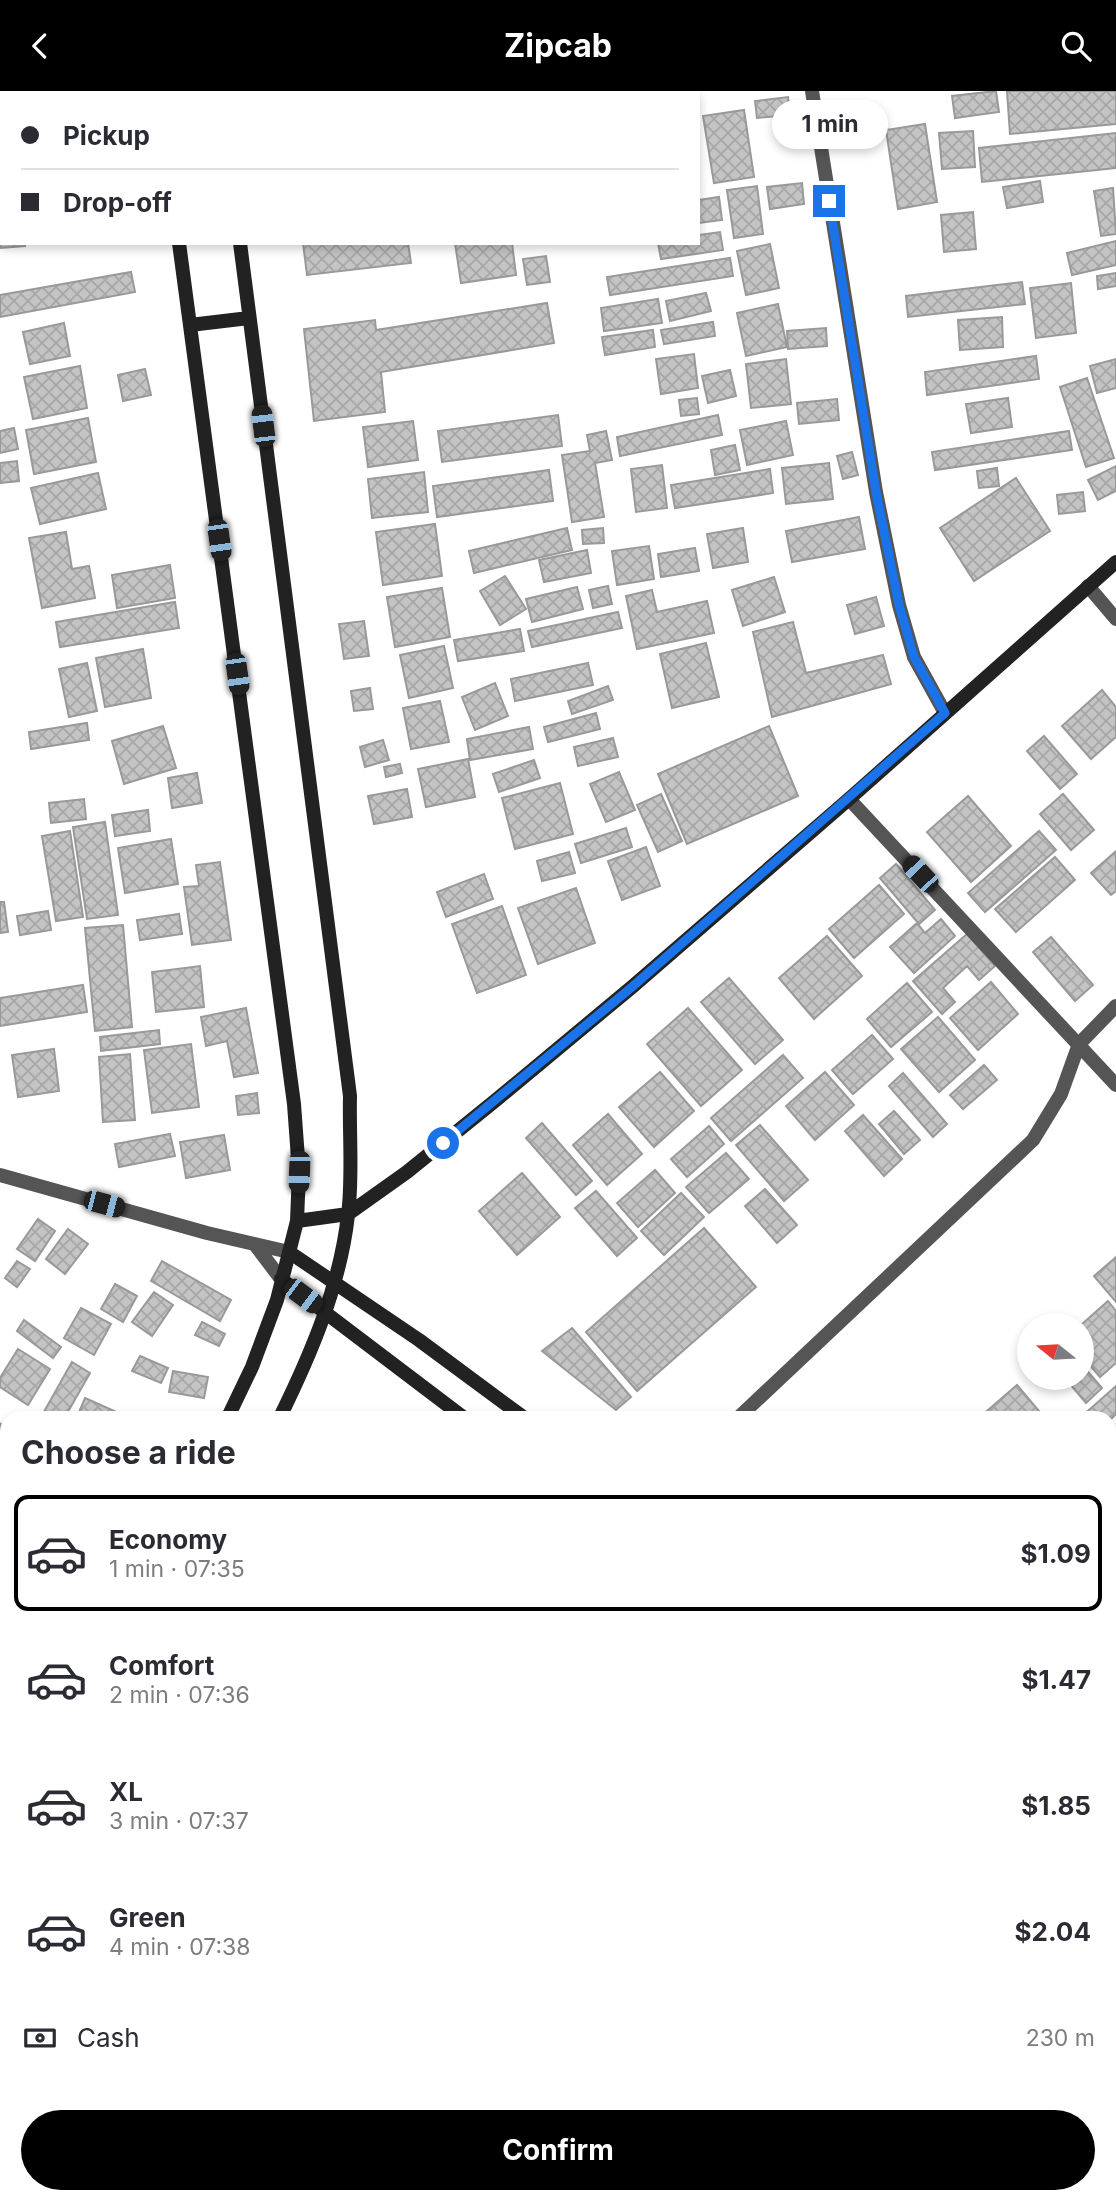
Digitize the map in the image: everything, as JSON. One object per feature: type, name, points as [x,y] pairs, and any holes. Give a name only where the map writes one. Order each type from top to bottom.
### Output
[{"type":"main road","points":[[179,245],[295,1104],[299,1172],[297,1221],[276,1300],[252,1367],[231,1411]]},
{"type":"main road","points":[[240,245],[350,1097],[348,1214],[334,1282],[308,1360],[283,1411]]},
{"type":"main road","points":[[190,325],[249,318]]},
{"type":"main road","points":[[297,1221],[348,1214],[496,1100],[632,987],[849,799],[1116,562]]},
{"type":"main road","points":[[289,1252],[419,1339],[515,1411]]},
{"type":"main road","points":[[281,1279],[455,1411]]},
{"type":"street","points":[[812,91],[876,492],[899,605],[914,657],[945,713]]},
{"type":"street","points":[[1088,586],[1116,619]]},
{"type":"street","points":[[849,799],[1116,1085]]},
{"type":"street","points":[[745,1411],[1033,1140],[1061,1094],[1079,1044],[1116,1006]]},
{"type":"street","points":[[0,1175],[256,1246],[289,1252]]},
{"type":"street","points":[[256,1246],[281,1279]]},
{"type":"building","points":[[996,91],[999,112],[955,118],[952,96]]},
{"type":"building","points":[[1007,91],[1116,91],[1116,124],[1010,134]]},
{"type":"building","points":[[788,97],[790,115],[757,118],[755,101]]},
{"type":"building","points":[[744,110],[754,177],[714,183],[703,116]]},
{"type":"building","points":[[925,124],[937,202],[898,209],[886,130]]},
{"type":"building","points":[[973,131],[975,167],[942,169],[939,133]]},
{"type":"building","points":[[1116,133],[1116,168],[982,182],[979,148]]},
{"type":"building","points":[[1040,181],[1043,202],[1007,208],[1003,187]]},
{"type":"building","points":[[802,183],[804,204],[770,209],[767,187]]},
{"type":"building","points":[[757,186],[763,234],[734,238],[727,190]]},
{"type":"building","points":[[1113,188],[1116,234],[1101,236],[1094,191]]},
{"type":"building","points":[[719,197],[722,220],[700,223],[700,200]]},
{"type":"building","points":[[973,212],[976,249],[944,252],[941,215]]},
{"type":"building","points":[[720,232],[723,250],[661,259],[658,245],[700,245],[700,235]]},
{"type":"building","points":[[1116,241],[1116,265],[1072,275],[1067,253]]},
{"type":"building","points":[[770,244],[779,288],[746,295],[737,251]]},
{"type":"building","points":[[0,245],[25,245],[25,246],[0,248]]},
{"type":"building","points":[[303,245],[408,245],[411,263],[307,275]]},
{"type":"building","points":[[455,245],[512,245],[516,275],[461,283]]},
{"type":"building","points":[[546,256],[550,282],[527,285],[523,259]]},
{"type":"building","points":[[730,258],[733,276],[610,295],[607,277]]},
{"type":"building","points":[[131,272],[135,292],[0,317],[0,295]]},
{"type":"building","points":[[1116,273],[1116,286],[1098,289],[1097,276]]},
{"type":"building","points":[[1022,282],[1025,304],[908,317],[906,296]]},
{"type":"building","points":[[1071,283],[1076,333],[1036,338],[1030,288]]},
{"type":"building","points":[[706,293],[711,311],[670,321],[666,301]]},
{"type":"building","points":[[658,299],[662,323],[604,331],[601,308]]},
{"type":"building","points":[[547,303],[554,343],[381,372],[385,412],[314,421],[304,329],[375,320],[376,330]]},
{"type":"building","points":[[778,304],[787,347],[746,356],[737,313]]},
{"type":"building","points":[[1002,317],[1003,347],[960,350],[958,320]]},
{"type":"building","points":[[713,322],[715,336],[664,344],[661,330]]},
{"type":"building","points":[[64,323],[70,356],[30,364],[23,332]]},
{"type":"building","points":[[826,328],[827,346],[788,349],[787,331]]},
{"type":"building","points":[[653,330],[655,347],[605,355],[602,337]]},
{"type":"building","points":[[694,354],[698,388],[661,394],[656,359]]},
{"type":"building","points":[[1036,356],[1039,379],[927,395],[925,372]]},
{"type":"building","points":[[786,359],[791,404],[751,408],[746,364]]},
{"type":"building","points":[[1116,359],[1116,388],[1097,393],[1090,366]]},
{"type":"building","points":[[80,366],[87,408],[33,419],[24,377]]},
{"type":"building","points":[[145,369],[151,395],[123,401],[118,375]]},
{"type":"building","points":[[730,370],[736,396],[708,403],[702,376]]},
{"type":"building","points":[[1087,378],[1114,458],[1086,467],[1060,387]]},
{"type":"building","points":[[697,398],[699,414],[681,416],[679,400]]},
{"type":"building","points":[[1008,398],[1012,427],[971,433],[966,404]]},
{"type":"building","points":[[837,399],[839,420],[799,424],[797,403]]},
{"type":"building","points":[[558,415],[562,446],[442,462],[438,431]]},
{"type":"building","points":[[718,415],[722,435],[620,456],[617,437]]},
{"type":"building","points":[[88,418],[96,462],[34,474],[26,430]]},
{"type":"building","points":[[413,421],[418,460],[368,467],[363,427]]},
{"type":"building","points":[[786,421],[793,455],[747,465],[740,430]]},
{"type":"building","points":[[14,428],[18,449],[0,453],[0,431]]},
{"type":"building","points":[[606,431],[612,460],[595,463],[604,517],[572,522],[562,455],[590,451],[587,435]]},
{"type":"building","points":[[1069,431],[1072,450],[935,470],[932,452]]},
{"type":"building","points":[[735,445],[740,470],[715,475],[711,450]]},
{"type":"building","points":[[852,452],[858,475],[843,479],[837,456]]},
{"type":"building","points":[[17,461],[19,481],[0,483],[0,463]]},
{"type":"building","points":[[829,463],[833,499],[786,504],[782,468]]},
{"type":"building","points":[[662,465],[667,508],[636,512],[631,469]]},
{"type":"building","points":[[1116,466],[1116,491],[1098,500],[1088,480]]},
{"type":"building","points":[[997,468],[999,486],[979,488],[977,471]]},
{"type":"building","points":[[770,469],[773,493],[675,508],[671,485]]},
{"type":"building","points":[[549,470],[553,501],[437,517],[433,486]]},
{"type":"building","points":[[424,472],[428,512],[372,518],[368,479]]},
{"type":"building","points":[[98,473],[106,509],[40,524],[31,488]]},
{"type":"building","points":[[1016,478],[1050,531],[974,581],[940,528]]},
{"type":"building","points":[[1083,492],[1085,511],[1059,514],[1057,495]]},
{"type":"building","points":[[859,517],[865,549],[792,562],[786,531]]},
{"type":"building","points":[[435,524],[442,576],[383,585],[376,532]]},
{"type":"building","points":[[567,528],[572,550],[474,573],[469,551]]},
{"type":"building","points":[[603,528],[604,543],[583,544],[582,530]]},
{"type":"building","points":[[743,528],[748,562],[713,568],[707,534]]},
{"type":"building","points":[[66,532],[72,569],[89,566],[95,598],[42,608],[29,538]]},
{"type":"building","points":[[649,546],[654,579],[617,585],[612,551]]},
{"type":"building","points":[[695,548],[699,571],[661,577],[658,554]]},
{"type":"building","points":[[587,550],[591,573],[544,582],[539,560]]},
{"type":"building","points":[[170,565],[175,598],[117,608],[112,575]]},
{"type":"building","points":[[505,576],[526,609],[500,625],[480,591]]},
{"type":"building","points":[[774,577],[785,612],[743,626],[732,590]]},
{"type":"building","points":[[608,586],[612,604],[593,608],[589,590]]},
{"type":"building","points":[[577,587],[583,609],[532,622],[526,599]]},
{"type":"building","points":[[442,588],[450,637],[395,647],[387,597]]},
{"type":"building","points":[[652,590],[657,612],[707,601],[714,633],[637,649],[626,596]]},
{"type":"building","points":[[876,597],[884,626],[855,634],[847,605]]},
{"type":"building","points":[[175,602],[179,628],[60,647],[56,622]]},
{"type":"building","points":[[618,612],[622,628],[532,647],[528,631]]},
{"type":"building","points":[[364,621],[369,656],[344,659],[339,624]]},
{"type":"building","points":[[793,622],[806,673],[883,655],[891,684],[772,717],[753,632]]},
{"type":"building","points":[[520,629],[524,651],[458,661],[454,640]]},
{"type":"building","points":[[706,643],[719,697],[672,708],[660,654]]},
{"type":"building","points":[[444,646],[453,688],[409,698],[400,655]]},
{"type":"building","points":[[143,649],[151,698],[105,707],[96,658]]},
{"type":"building","points":[[87,663],[97,711],[69,717],[59,669]]},
{"type":"building","points":[[588,663],[593,685],[515,701],[511,679]]},
{"type":"building","points":[[495,683],[508,716],[475,730],[462,697]]},
{"type":"building","points":[[608,686],[613,700],[572,714],[568,701]]},
{"type":"building","points":[[370,688],[373,709],[354,711],[351,691]]},
{"type":"building","points":[[1102,690],[1116,707],[1116,737],[1091,759],[1062,726]]},
{"type":"building","points":[[440,701],[449,742],[411,749],[403,708]]},
{"type":"building","points":[[596,713],[600,729],[548,742],[544,727]]},
{"type":"building","points":[[87,723],[89,740],[31,749],[29,732]]},
{"type":"building","points":[[163,726],[176,768],[124,784],[112,741]]},
{"type":"building","points":[[769,726],[798,796],[687,844],[658,774]]},
{"type":"building","points":[[529,727],[533,749],[470,760],[467,739]]},
{"type":"building","points":[[1044,736],[1077,774],[1060,789],[1027,751]]},
{"type":"building","points":[[613,738],[618,757],[578,766],[574,747]]},
{"type":"building","points":[[383,740],[389,760],[365,767],[360,747]]},
{"type":"building","points":[[468,759],[475,797],[426,807],[418,769]]},
{"type":"building","points":[[534,760],[540,778],[499,792],[493,774]]},
{"type":"building","points":[[400,764],[402,773],[386,777],[384,767]]},
{"type":"building","points":[[619,772],[635,810],[606,822],[590,784]]},
{"type":"building","points":[[197,773],[202,803],[172,808],[168,778]]},
{"type":"building","points":[[560,783],[573,834],[515,849],[502,798]]},
{"type":"building","points":[[407,789],[412,817],[374,824],[368,796]]},
{"type":"building","points":[[661,794],[682,841],[658,852],[637,805]]},
{"type":"building","points":[[1063,794],[1094,830],[1071,850],[1040,814]]},
{"type":"building","points":[[968,796],[1011,846],[971,882],[927,832]]},
{"type":"building","points":[[84,799],[86,819],[51,823],[49,803]]},
{"type":"building","points":[[148,810],[150,831],[115,836],[112,815]]},
{"type":"building","points":[[105,822],[118,915],[87,919],[73,827]]},
{"type":"building","points":[[626,828],[632,847],[581,863],[575,844]]},
{"type":"building","points":[[70,831],[83,917],[56,921],[42,836]]},
{"type":"building","points":[[1039,831],[1056,850],[985,912],[968,893]]},
{"type":"building","points":[[171,839],[178,884],[125,893],[118,848]]},
{"type":"building","points":[[646,847],[660,886],[622,900],[608,861]]},
{"type":"building","points":[[1116,851],[1116,891],[1111,895],[1091,873]]},
{"type":"building","points":[[569,852],[575,873],[542,881],[537,861]]},
{"type":"building","points":[[1055,857],[1075,880],[1016,932],[995,909]]},
{"type":"building","points":[[220,862],[231,940],[192,945],[184,887],[199,886],[196,865]]},
{"type":"building","points":[[896,864],[935,910],[919,924],[880,878]]},
{"type":"building","points":[[484,874],[493,899],[446,917],[437,892]]},
{"type":"building","points":[[879,885],[904,914],[854,958],[829,929]]},
{"type":"building","points":[[576,888],[595,943],[538,964],[518,908]]},
{"type":"building","points":[[0,902],[4,902],[8,932],[0,933]]},
{"type":"building","points":[[502,906],[526,975],[477,993],[452,924]]},
{"type":"building","points":[[48,911],[51,930],[20,935],[17,916]]},
{"type":"building","points":[[179,914],[182,934],[140,940],[137,920]]},
{"type":"building","points":[[941,919],[955,936],[914,973],[890,947],[917,923],[925,933]]},
{"type":"building","points":[[123,925],[132,1027],[95,1031],[85,928]]},
{"type":"building","points":[[967,934],[995,966],[979,980],[967,966],[943,988],[955,1002],[942,1014],[913,981]]},
{"type":"building","points":[[827,936],[862,976],[814,1019],[779,978]]},
{"type":"building","points":[[1051,937],[1093,985],[1075,1001],[1033,952]]},
{"type":"building","points":[[200,966],[204,1007],[156,1012],[152,972]]},
{"type":"building","points":[[729,978],[783,1040],[755,1064],[701,1002]]},
{"type":"building","points":[[991,982],[1018,1014],[978,1050],[950,1018]]},
{"type":"building","points":[[907,983],[932,1012],[891,1047],[867,1019]]},
{"type":"building","points":[[83,985],[87,1012],[0,1026],[0,998]]},
{"type":"building","points":[[246,1008],[258,1073],[234,1077],[227,1041],[206,1046],[201,1017]]},
{"type":"building","points":[[688,1008],[742,1070],[701,1106],[647,1044]]},
{"type":"building","points":[[938,1017],[975,1060],[939,1092],[901,1049]]},
{"type":"building","points":[[159,1030],[160,1044],[101,1051],[100,1037]]},
{"type":"building","points":[[872,1035],[893,1059],[853,1094],[832,1070]]},
{"type":"building","points":[[191,1044],[199,1107],[152,1113],[144,1050]]},
{"type":"building","points":[[54,1049],[59,1091],[18,1097],[12,1055]]},
{"type":"building","points":[[130,1054],[135,1120],[103,1122],[99,1057]]},
{"type":"building","points":[[783,1055],[803,1078],[731,1141],[711,1118]]},
{"type":"building","points":[[984,1065],[997,1080],[963,1109],[950,1095]]},
{"type":"building","points":[[660,1072],[694,1111],[654,1147],[619,1107]]},
{"type":"building","points":[[825,1072],[854,1105],[815,1140],[786,1106]]},
{"type":"building","points":[[903,1073],[947,1124],[933,1137],[889,1086]]},
{"type":"building","points":[[257,1093],[259,1113],[238,1115],[236,1096]]},
{"type":"building","points":[[894,1111],[920,1140],[904,1154],[879,1124]]},
{"type":"building","points":[[608,1114],[642,1154],[607,1185],[573,1145]]},
{"type":"building","points":[[863,1115],[902,1159],[884,1176],[845,1131]]},
{"type":"building","points":[[542,1123],[592,1181],[576,1195],[526,1138]]},
{"type":"building","points":[[760,1125],[808,1180],[784,1201],[736,1145]]},
{"type":"building","points":[[709,1126],[724,1144],[687,1177],[671,1159]]},
{"type":"building","points":[[170,1134],[175,1156],[119,1167],[115,1144]]},
{"type":"building","points":[[224,1135],[230,1170],[186,1178],[180,1142]]},
{"type":"building","points":[[726,1153],[749,1179],[709,1213],[686,1187]]},
{"type":"building","points":[[655,1170],[675,1193],[638,1227],[617,1203]]},
{"type":"building","points":[[522,1173],[560,1217],[517,1255],[479,1211]]},
{"type":"building","points":[[765,1189],[797,1225],[777,1243],[745,1206]]},
{"type":"building","points":[[596,1191],[637,1238],[617,1256],[575,1208]]},
{"type":"building","points":[[681,1193],[704,1217],[664,1255],[641,1231]]},
{"type":"building","points":[[38,1219],[55,1231],[35,1261],[17,1249]]},
{"type":"building","points":[[704,1228],[756,1287],[637,1391],[586,1332]]},
{"type":"building","points":[[68,1229],[88,1244],[65,1274],[46,1259]]},
{"type":"building","points":[[1116,1257],[1116,1302],[1094,1276]]},
{"type":"building","points":[[17,1261],[30,1269],[17,1287],[5,1278]]},
{"type":"building","points":[[162,1261],[231,1300],[220,1321],[151,1281]]},
{"type":"building","points":[[115,1284],[137,1296],[123,1322],[101,1309]]},
{"type":"building","points":[[154,1292],[173,1305],[152,1336],[132,1322]]},
{"type":"building","points":[[1108,1301],[1116,1311],[1116,1363],[1100,1377],[1094,1370],[1094,1313]]},
{"type":"building","points":[[81,1308],[111,1324],[94,1355],[64,1338]]},
{"type":"building","points":[[24,1320],[61,1347],[53,1358],[17,1331]]},
{"type":"building","points":[[202,1322],[225,1334],[219,1346],[195,1335]]},
{"type":"building","points":[[572,1328],[631,1397],[616,1410],[542,1351]]},
{"type":"building","points":[[18,1349],[50,1369],[28,1405],[0,1387],[0,1378]]},
{"type":"building","points":[[140,1356],[168,1368],[161,1383],[132,1371]]},
{"type":"building","points":[[72,1362],[90,1373],[68,1411],[44,1411]]},
{"type":"building","points":[[173,1371],[208,1377],[204,1398],[169,1392]]},
{"type":"building","points":[[1094,1379],[1102,1388],[1086,1403],[1075,1390],[1094,1390]]},
{"type":"building","points":[[1017,1385],[1017,1390],[1021,1390],[1039,1411],[987,1411]]},
{"type":"building","points":[[1116,1386],[1116,1411],[1088,1411]]},
{"type":"building","points":[[85,1398],[114,1411],[80,1411]]},
{"type":"route","points":[[443,1143],[632,987],[945,713],[914,657],[899,605],[876,492],[829,201]]}]
